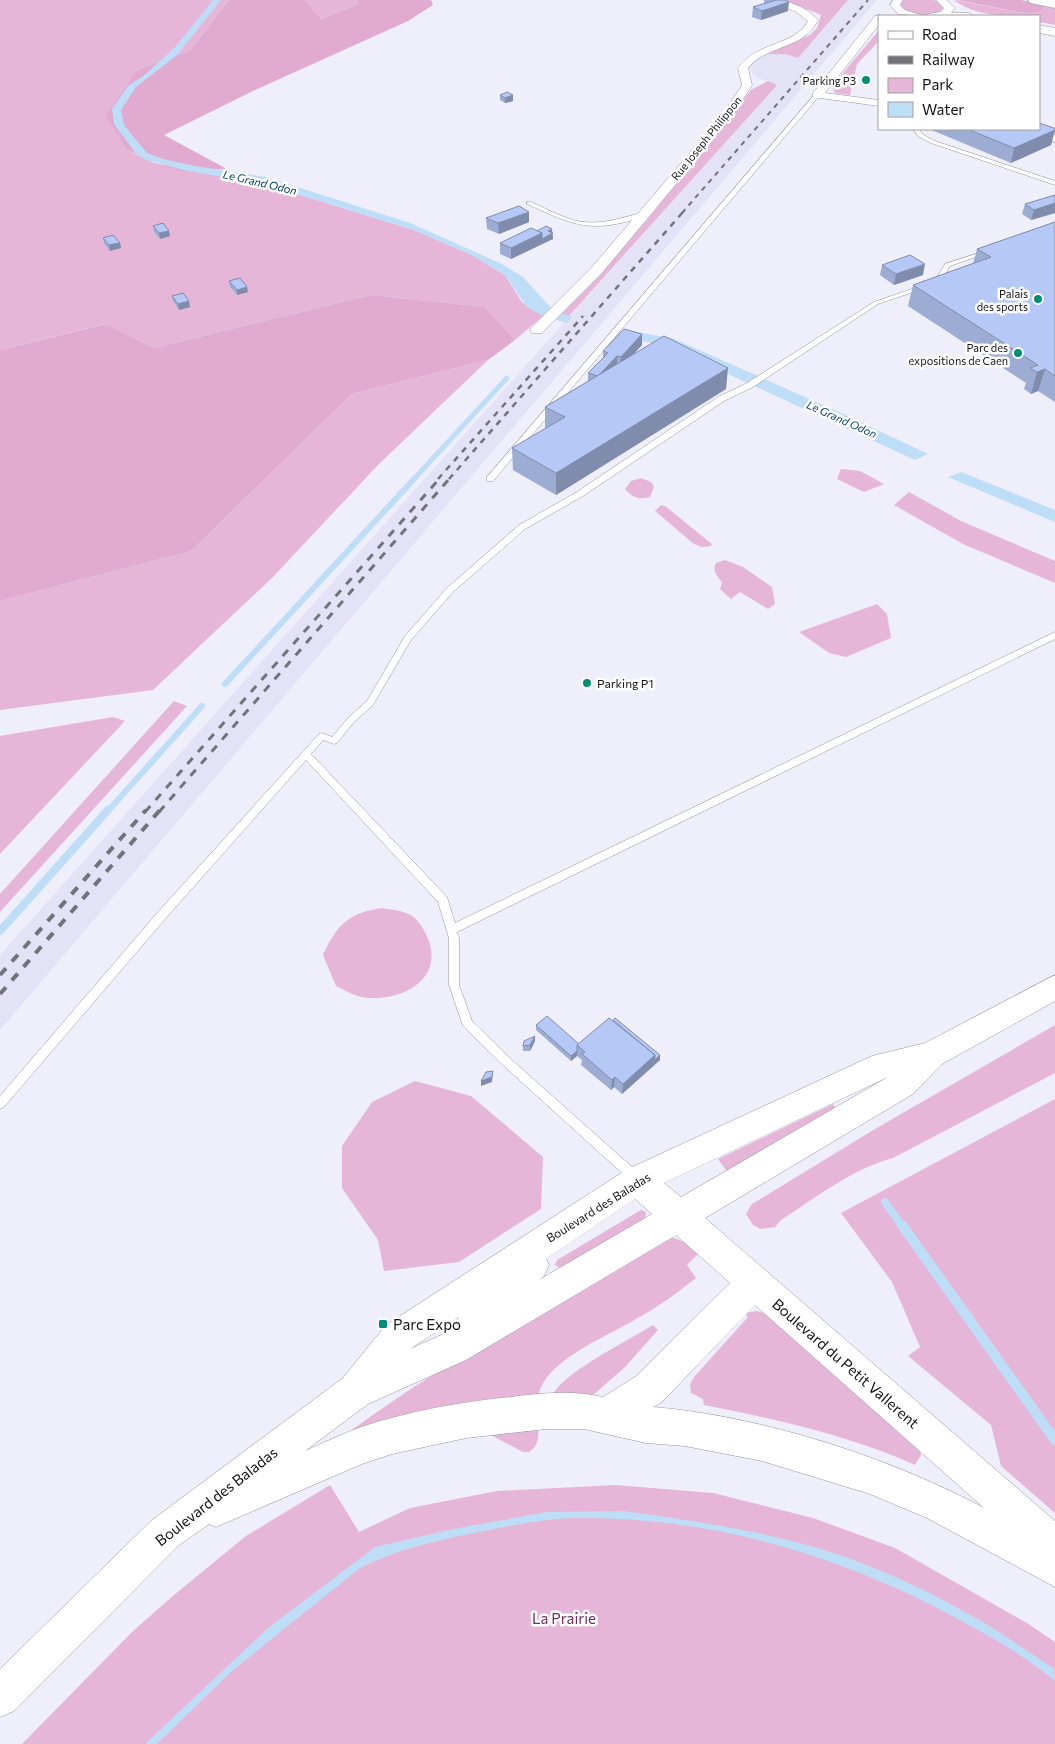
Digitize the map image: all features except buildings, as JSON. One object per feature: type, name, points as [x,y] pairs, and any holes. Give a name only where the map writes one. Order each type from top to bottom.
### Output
[{"type":"main road","points":[[1035,0],[1055,2]]},
{"type":"main road","points":[[1049,0],[1055,2]]},
{"type":"main road","points":[[1040,28],[1055,31]]},
{"type":"main road","name":"Boulevard des Baladas","points":[[0,1696],[165,1533],[355,1391],[454,1348],[902,1084],[931,1055],[1055,987]]},
{"type":"main road","name":"Boulevard des Baladas","points":[[355,1391],[398,1337],[637,1180],[883,1065],[931,1055]]},
{"type":"main road","points":[[454,1348],[518,1274],[636,1203],[637,1180]]},
{"type":"main road","name":"Boulevard du Petit Vallerent","points":[[637,1180],[1055,1546]]},
{"type":"main road","points":[[606,1415],[648,1390],[754,1282]]},
{"type":"main road","points":[[165,1533],[305,1469],[360,1446],[392,1436],[466,1420],[546,1411],[584,1411],[646,1425],[685,1428],[762,1443],[870,1476],[940,1504],[1055,1568]]},
{"type":"street","name":"Rue Joseph Philippon","points":[[644,214],[735,104],[747,85],[743,68],[746,62],[757,54],[799,37],[811,28],[813,20],[809,15],[772,0]]},
{"type":"street","points":[[941,0],[950,8],[973,15]]},
{"type":"street","points":[[881,15],[896,3],[902,12],[915,15]]},
{"type":"street","points":[[940,15],[950,8]]},
{"type":"street","points":[[817,95],[875,26]]},
{"type":"street","points":[[817,95],[878,104]]},
{"type":"street","points":[[1025,130],[1055,140]]},
{"type":"street","points":[[542,326],[596,270],[644,214]]},
{"type":"lane","points":[[490,479],[817,95]]},
{"type":"lane","points":[[917,130],[920,135],[934,142],[1055,183]]},
{"type":"lane","points":[[529,203],[577,223],[592,224],[623,221],[644,214]]},
{"type":"lane","points":[[0,1104],[162,915],[322,736],[334,741],[351,720],[370,703],[408,638],[450,590],[522,527],[580,494],[721,399],[750,385],[876,303],[938,282],[947,264],[992,251]]},
{"type":"lane","points":[[451,930],[1055,636]]},
{"type":"lane","points":[[306,754],[443,900],[454,938],[454,985],[467,1024],[508,1064],[637,1180]]},
{"type":"shaded area","points":[[229,0],[305,0],[321,19],[358,4],[357,0],[431,0],[433,5],[408,21],[253,91],[164,135],[227,169],[181,171],[127,150],[106,116],[137,70],[190,50]]},
{"type":"shaded area","points":[[848,0],[877,0],[0,1030],[0,955],[776,85],[754,76],[749,68],[752,62],[768,54],[785,54],[798,58]]},
{"type":"shaded area","points":[[957,0],[1021,0],[1046,5],[1039,12],[1025,13]]},
{"type":"shaded area","points":[[371,295],[484,307],[515,340],[488,360],[352,394],[191,551],[0,601],[0,350],[106,324],[154,348]]},
{"type":"green space","points":[[0,0],[229,0],[190,50],[137,70],[127,150],[155,163],[268,185],[414,230],[472,255],[505,275],[522,302],[543,316],[515,340],[483,307],[371,295],[154,348],[105,324],[0,350]]},
{"type":"green space","points":[[305,0],[357,0],[358,4],[321,19]]},
{"type":"green space","points":[[785,0],[848,0],[798,58],[785,54],[768,54],[810,35],[817,28],[821,15]]},
{"type":"green space","points":[[903,0],[933,0],[941,3],[944,9],[934,14],[916,14],[900,8],[900,2]]},
{"type":"green space","points":[[954,0],[1025,13],[1046,5],[1055,6],[1055,25],[1040,22],[1040,15],[995,15],[963,6]]},
{"type":"green space","points":[[878,31],[878,42],[857,64],[850,95],[835,93],[832,86]]},
{"type":"green space","points":[[768,81],[777,85],[569,316],[560,314],[647,220],[751,90]]},
{"type":"green space","points":[[488,360],[378,465],[272,578],[153,690],[0,710],[0,601],[191,551],[352,394]]},
{"type":"green space","points":[[841,469],[860,471],[884,484],[864,492],[837,479]]},
{"type":"green space","points":[[641,478],[651,482],[654,487],[650,497],[636,497],[625,489],[631,481]]},
{"type":"green space","points":[[909,492],[961,521],[1055,561],[1055,583],[963,544],[894,505]]},
{"type":"green space","points":[[661,505],[665,506],[712,544],[711,546],[702,547],[694,544],[655,511]]},
{"type":"green space","points":[[725,560],[743,567],[772,587],[775,604],[768,609],[740,592],[731,599],[720,589],[722,582],[715,571],[716,563]]},
{"type":"green space","points":[[877,604],[887,614],[891,638],[846,657],[829,653],[799,632]]},
{"type":"green space","points":[[174,701],[187,706],[0,912],[0,894]]},
{"type":"green space","points":[[113,717],[125,721],[0,854],[0,736]]},
{"type":"green space","points":[[382,908],[405,912],[417,920],[429,941],[432,955],[430,967],[425,977],[417,985],[406,991],[382,998],[361,997],[336,986],[323,955],[333,936],[345,922],[360,913]]},
{"type":"green space","points":[[1055,1025],[1055,1073],[893,1158],[863,1169],[848,1177],[781,1220],[775,1227],[760,1229],[753,1225],[746,1214],[752,1204],[875,1129]]},
{"type":"green space","points":[[415,1081],[471,1096],[543,1157],[541,1209],[459,1262],[384,1271],[378,1240],[342,1188],[342,1146],[372,1102]]},
{"type":"green space","points":[[1055,1099],[1055,1513],[1001,1466],[991,1425],[908,1356],[920,1347],[892,1282],[841,1213]]},
{"type":"green space","points":[[833,1104],[837,1111],[728,1173],[718,1159]]},
{"type":"green space","points":[[641,1210],[646,1212],[645,1218],[560,1268],[555,1265],[557,1260]]},
{"type":"green space","points":[[672,1237],[687,1243],[700,1252],[687,1265],[696,1278],[652,1310],[576,1352],[550,1374],[541,1387],[538,1401],[356,1438],[352,1430],[429,1377],[509,1329]]},
{"type":"green space","points":[[757,1311],[767,1314],[919,1448],[921,1455],[915,1465],[864,1445],[811,1429],[704,1405],[703,1399],[691,1393],[690,1384],[694,1377],[748,1317],[744,1313]]},
{"type":"green space","points":[[653,1325],[658,1330],[626,1366],[590,1398],[553,1395],[559,1386],[583,1367]]},
{"type":"green space","points":[[538,1421],[537,1442],[529,1452],[523,1452],[485,1432]]},
{"type":"green space","name":"La Prairie","points":[[330,1485],[359,1532],[410,1508],[497,1491],[615,1485],[713,1493],[813,1518],[895,1548],[1027,1623],[1055,1642],[1055,1744],[22,1744],[132,1632],[174,1595],[246,1536]]},
{"type":"water","name":"Le Grand Odon","points":[[213,0],[221,0],[177,55],[136,87],[121,110],[124,125],[147,153],[163,159],[195,166],[266,177],[410,223],[502,264],[523,277],[553,310],[572,317],[567,323],[543,316],[527,307],[505,275],[472,255],[414,230],[268,185],[183,170],[144,159],[135,152],[114,124],[112,109],[128,86],[146,74],[176,46]]},
{"type":"water","name":"Le Grand Odon","points":[[629,331],[672,338],[850,417],[928,454],[915,460],[665,345],[622,338]]},
{"type":"water","points":[[961,472],[1055,510],[1055,522],[948,477]]},
{"type":"water","points":[[624,1511],[771,1536],[841,1555],[865,1564],[936,1596],[990,1627],[1054,1669],[1055,1681],[1007,1647],[956,1618],[866,1575],[819,1558],[771,1543],[673,1524],[623,1519],[573,1518],[514,1525],[434,1542],[403,1550],[360,1568],[232,1671],[157,1744],[145,1744],[268,1628],[375,1547],[453,1529],[547,1512]]},
{"type":"waterway","points":[[414,479],[507,378]]},
{"type":"waterway","points":[[225,684],[415,478]]},
{"type":"waterway","points":[[107,812],[202,706]]},
{"type":"waterway","points":[[0,931],[108,810]]},
{"type":"waterway","points":[[885,1202],[902,1226]]},
{"type":"waterway","points":[[902,1225],[1055,1440]]},
{"type":"railway","points":[[682,213],[868,0]]},
{"type":"railway","points":[[449,479],[683,212]]},
{"type":"railway","points":[[438,479],[583,316]]},
{"type":"railway","points":[[145,812],[440,478]]},
{"type":"railway","points":[[159,812],[450,478]]},
{"type":"railway","points":[[0,975],[146,810]]},
{"type":"railway","points":[[0,994],[160,810]]},
{"type":"place","name":"Parking P3","points":[[866,80]]},
{"type":"place","name":"Palais des sports","points":[[1038,299]]},
{"type":"place","name":"Parc des expositions de Caen","points":[[1018,353]]},
{"type":"place","name":"Parking P1","points":[[587,683]]},
{"type":"place","name":"Parc Expo","points":[[383,1324]]}]
